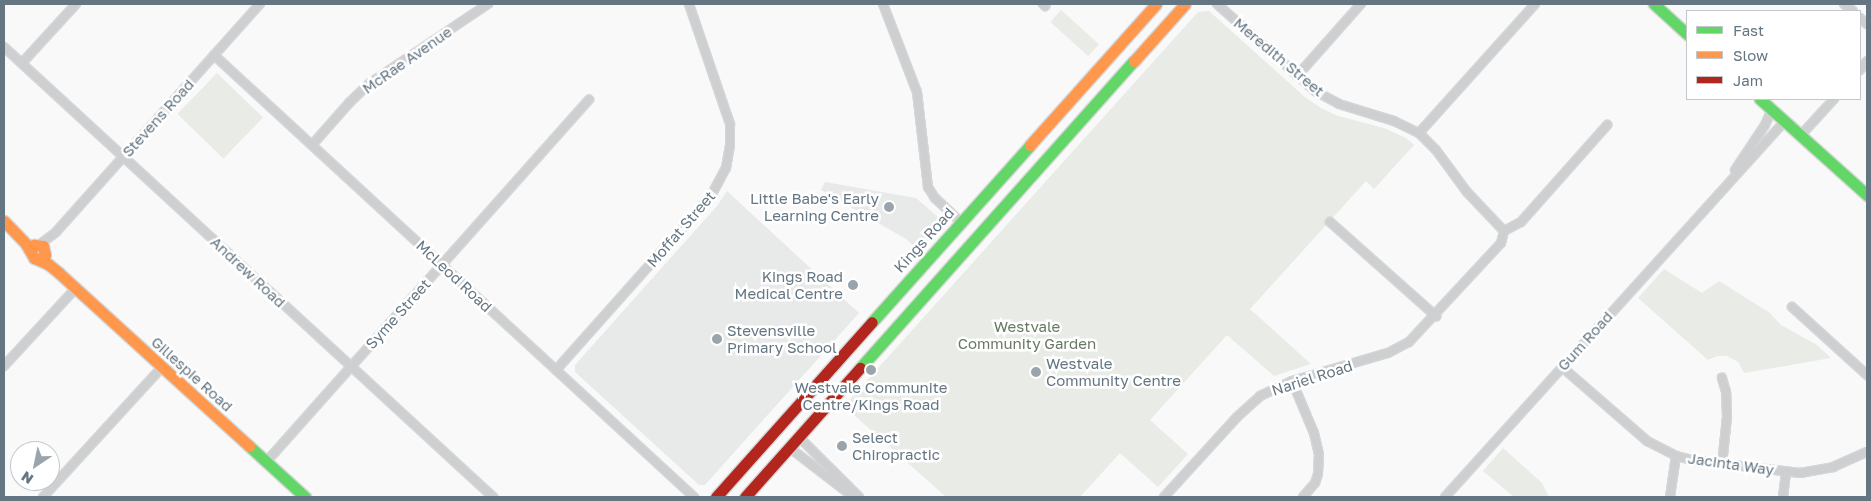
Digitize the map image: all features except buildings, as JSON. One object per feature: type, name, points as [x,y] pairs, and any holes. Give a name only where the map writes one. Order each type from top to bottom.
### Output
[{"type":"main road","name":"Kings Road","points":[[716,497],[1156,4]]},
{"type":"main road","points":[[745,497],[1185,4]]},
{"type":"main road","points":[[1654,4],[1686,33]]},
{"type":"main road","points":[[1761,100],[1867,195]]},
{"type":"main road","name":"Gillespie Road","points":[[4,221],[39,250],[76,288],[305,497]]},
{"type":"main road","points":[[961,222],[977,236]]},
{"type":"main road","points":[[776,429],[798,437]]},
{"type":"main road","points":[[776,429],[790,448]]},
{"type":"street","points":[[22,64],[76,4]]},
{"type":"street","name":"Stevens Road","points":[[39,250],[260,4]]},
{"type":"street","name":"McRae Avenue","points":[[312,145],[348,103],[370,83],[488,4]]},
{"type":"street","name":"Moffat Street","points":[[556,370],[711,196],[726,168],[730,145],[730,124],[689,4]]},
{"type":"street","points":[[883,4],[917,92],[928,187],[935,198],[961,222]]},
{"type":"street","name":"Meredith Street","points":[[1217,4],[1315,91],[1339,104],[1394,121],[1418,133],[1436,150],[1467,192],[1504,231]]},
{"type":"street","points":[[1297,76],[1361,4]]},
{"type":"street","points":[[1418,133],[1535,4]]},
{"type":"street","name":"Andrew Road","points":[[4,47],[493,497]]},
{"type":"street","name":"McLeod Road","points":[[214,55],[694,497]]},
{"type":"street","name":"Syme Street","points":[[266,461],[589,100]]},
{"type":"street","points":[[1801,135],[1833,100]]},
{"type":"street","name":"Gum Road","points":[[1725,184],[1765,125],[1772,110]]},
{"type":"street","name":"Gum Road","points":[[1445,497],[1725,184],[1785,121]]},
{"type":"street","points":[[1504,231],[1520,222],[1607,125]]},
{"type":"street","points":[[1330,222],[1436,316]]},
{"type":"street","name":"Nariel Road","points":[[1164,497],[1248,405],[1273,388],[1388,354],[1409,342],[1472,277],[1501,243],[1504,231]]},
{"type":"street","points":[[4,366],[76,288]]},
{"type":"street","points":[[1792,307],[1867,375]]},
{"type":"street","points":[[42,497],[162,367]]},
{"type":"street","name":"Jacinta Way","points":[[1562,367],[1636,432],[1676,456],[1722,465],[1800,473],[1833,467],[1867,452]]},
{"type":"street","points":[[1722,378],[1727,409],[1722,465]]},
{"type":"street","points":[[1292,381],[1314,433],[1319,454],[1316,478],[1311,489],[1303,497]]},
{"type":"street","points":[[798,437],[859,497]]},
{"type":"street","points":[[790,448],[854,497]]},
{"type":"street","points":[[1670,497],[1676,456]]},
{"type":"street","points":[[1783,497],[1786,472]]},
{"type":"shaded area","name":"Little Babe's Early Learning Centre","points":[[825,182],[916,198],[938,217],[939,223],[916,248],[906,239],[821,190]]},
{"type":"shaded area","name":"Stevensville Primary School","points":[[727,191],[859,313],[705,485],[699,485],[575,372],[575,365],[717,206]]},
{"type":"green space","points":[[1061,10],[1099,44],[1088,56],[1050,22]]},
{"type":"green space","name":"Westvale Community Garden","points":[[1209,11],[1306,98],[1321,108],[1338,116],[1384,128],[1406,138],[1414,145],[1374,189],[1366,181],[1250,309],[1311,364],[1274,376],[1227,335],[1150,420],[1188,454],[1158,487],[1120,453],[1080,497],[946,497],[844,406],[1198,12]]},
{"type":"green space","points":[[217,73],[263,117],[223,158],[177,114]]},
{"type":"green space","points":[[1664,269],[1702,293],[1719,281],[1770,313],[1781,325],[1817,345],[1831,358],[1744,373],[1738,362],[1727,356],[1717,356],[1708,360],[1638,298]]},
{"type":"green space","points":[[1503,448],[1542,483],[1549,497],[1514,497],[1483,471]]},
{"type":"traffic: fast","points":[[1654,4],[1686,33]]},
{"type":"traffic: fast","points":[[860,368],[1134,61]]},
{"type":"traffic: fast","points":[[1761,100],[1867,195]]},
{"type":"traffic: fast","points":[[872,322],[1030,145]]},
{"type":"traffic: fast","points":[[249,446],[305,497]]},
{"type":"traffic: slow","points":[[1030,145],[1156,4]]},
{"type":"traffic: slow","points":[[1134,61],[1185,4]]},
{"type":"traffic: slow","points":[[4,221],[26,244],[34,258],[48,264],[59,273],[249,446]]},
{"type":"traffic: slow","points":[[31,251],[34,245],[43,246],[45,255],[39,259]]},
{"type":"traffic: jam","points":[[716,497],[872,322]]},
{"type":"traffic: jam","points":[[745,497],[860,368]]},
{"type":"place","name":"Little Babe's Early Learning Centre","points":[[889,207]]},
{"type":"place","name":"Kings Road Medical Centre","points":[[853,285]]},
{"type":"place","name":"Stevensville Primary School","points":[[717,339]]},
{"type":"place","name":"Westvale Communite Centre/Kings Road","points":[[871,370]]},
{"type":"place","name":"Westvale Community Centre","points":[[1036,372]]},
{"type":"place","name":"Select Chiropractic","points":[[842,446]]}]
